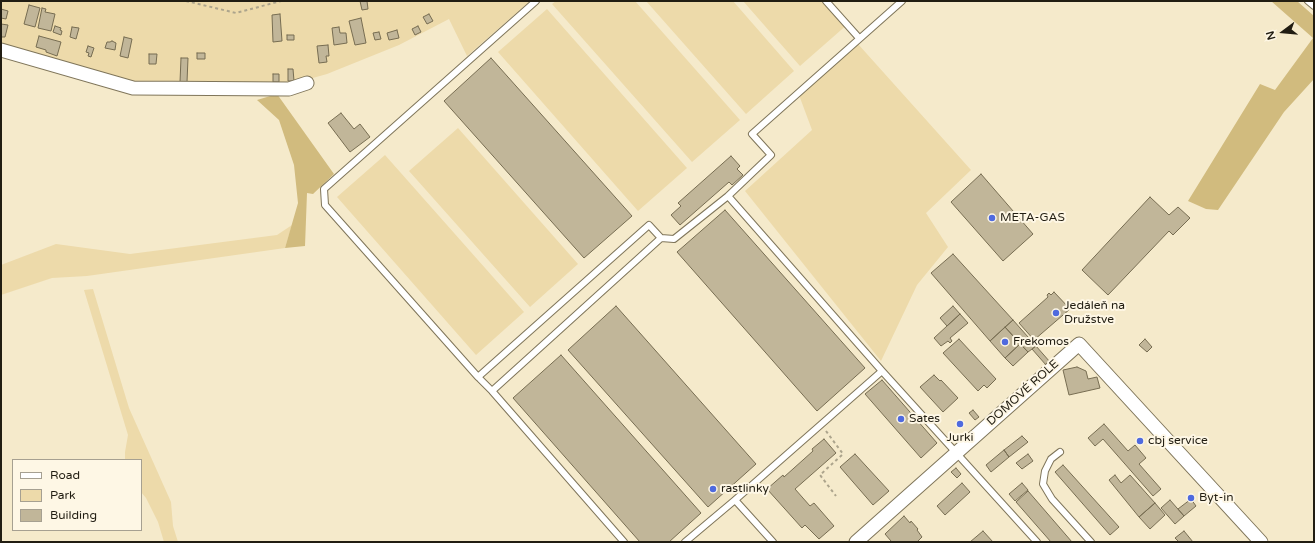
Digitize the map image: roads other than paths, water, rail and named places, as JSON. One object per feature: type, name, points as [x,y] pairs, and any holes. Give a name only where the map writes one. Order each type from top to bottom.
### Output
[{"type":"street","points":[[1,50],[134,88],[289,89],[307,83]]},
{"type":"street","name":"DOMOVÉ ROLE","points":[[856,542],[1083,342],[1261,542]]},
{"type":"lane","points":[[536,1],[324,189],[325,205],[624,542]]},
{"type":"lane","points":[[826,1],[860,38]]},
{"type":"lane","points":[[478,376],[649,225],[661,238],[674,239],[728,196],[771,154],[752,134],[902,1]]},
{"type":"lane","points":[[1308,1],[1314,6]]},
{"type":"lane","points":[[728,196],[882,371],[1037,542]]},
{"type":"lane","points":[[492,392],[661,238]]},
{"type":"lane","points":[[685,542],[882,371]]},
{"type":"lane","points":[[1060,452],[1051,459],[1045,471],[1043,484],[1052,499],[1091,542]]},
{"type":"lane","points":[[735,500],[773,542]]},
{"type":"place","name":"META-GAS","points":[[992,218]]},
{"type":"place","name":"Jedáleň na Družstve","points":[[1056,313]]},
{"type":"place","name":"Frekomos","points":[[1005,342]]},
{"type":"place","name":"Sates","points":[[901,419]]},
{"type":"place","name":"Jurki","points":[[960,424]]},
{"type":"place","name":"cbj service","points":[[1140,441]]},
{"type":"place","name":"rastlinky","points":[[713,489]]},
{"type":"place","name":"Byt-in","points":[[1191,498]]}]
